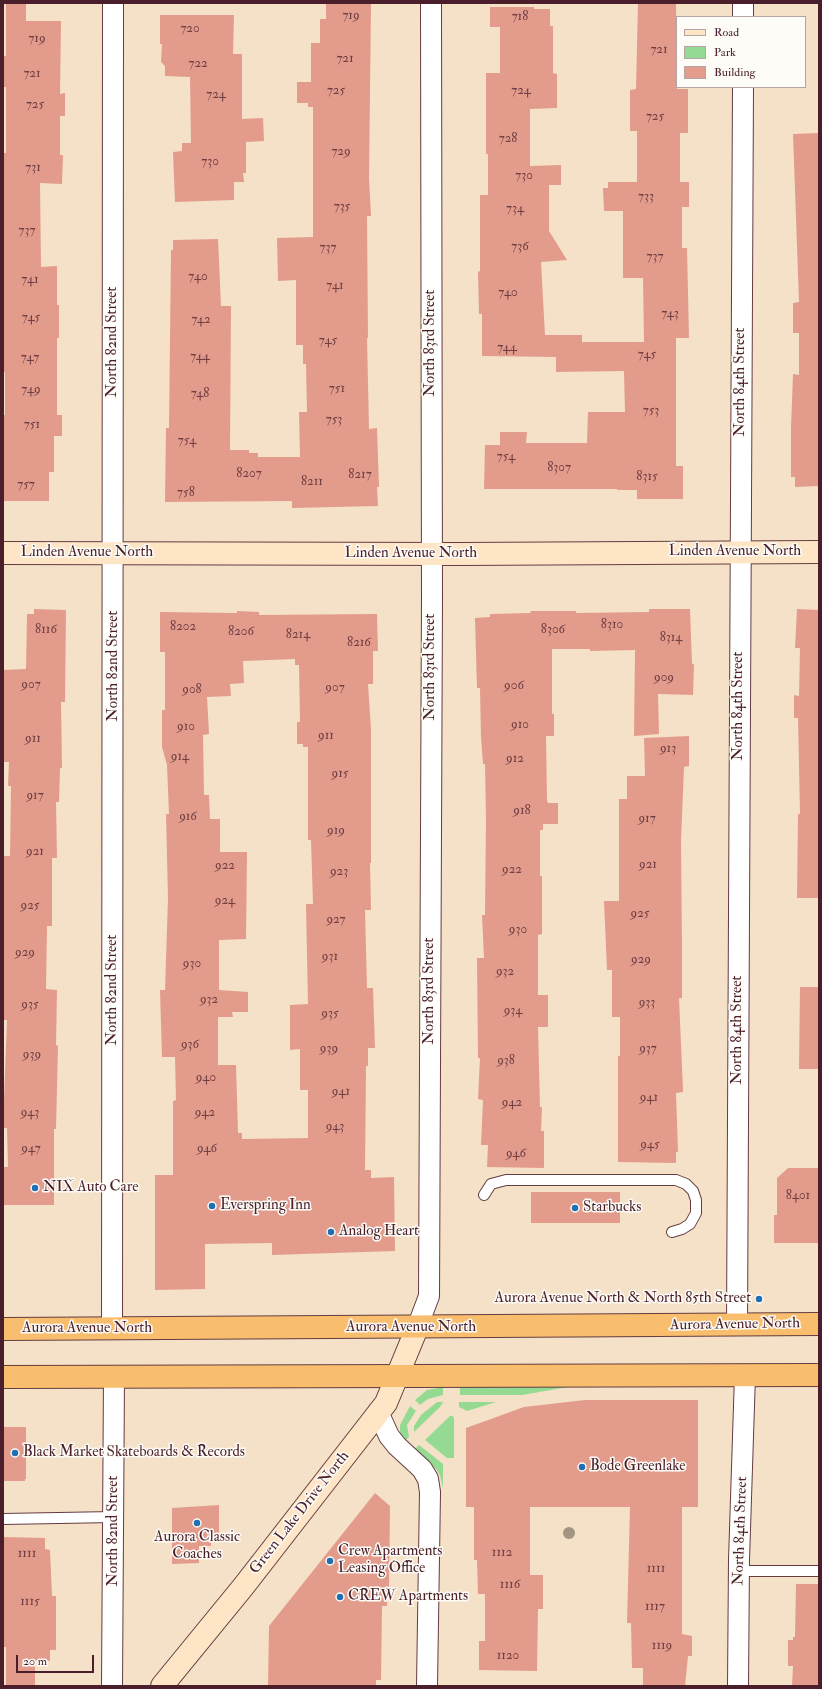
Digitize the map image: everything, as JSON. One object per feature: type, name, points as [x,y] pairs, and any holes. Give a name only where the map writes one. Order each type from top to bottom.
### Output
[{"type":"highway","name":"Aurora Avenue North","points":[[3,1329],[417,1328],[819,1324]]},
{"type":"highway","points":[[3,1377],[819,1375]]},
{"type":"street","name":"North 82nd Street","points":[[112,1329],[114,553],[113,3]]},
{"type":"street","name":"North 83rd Street","points":[[417,1328],[429,1296],[432,554],[431,3]]},
{"type":"street","points":[[743,3],[743,16]]},
{"type":"street","name":"North 84th Street","points":[[737,1325],[743,88]]},
{"type":"street","name":"Linden Avenue North","points":[[3,553],[432,554],[819,552]]},
{"type":"street","name":"Green Lake Drive North","points":[[162,1686],[243,1587],[386,1403],[417,1328]]},
{"type":"street","name":"North 84th Street","points":[[738,1686],[739,1571],[745,1375]]},
{"type":"street","name":"North 82nd Street","points":[[112,1686],[114,1376]]},
{"type":"street","points":[[378,1412],[389,1436],[397,1446],[422,1469],[428,1479],[430,1492],[427,1686]]},
{"type":"lane","points":[[484,1196],[491,1184],[506,1180],[676,1180],[686,1184],[692,1191],[696,1200],[696,1213],[690,1224],[682,1229],[672,1232]]},
{"type":"lane","points":[[3,1519],[114,1517]]},
{"type":"lane","points":[[739,1571],[819,1571]]},
{"type":"green space","points":[[443,1387],[443,1395],[428,1399],[420,1405],[415,1400],[427,1390]]},
{"type":"green space","points":[[460,1387],[568,1387],[522,1395],[460,1395]]},
{"type":"green space","points":[[437,1402],[443,1402],[440,1407],[414,1432],[414,1426],[421,1415]]},
{"type":"green space","points":[[459,1402],[496,1402],[467,1411],[459,1407]]},
{"type":"green space","points":[[410,1406],[416,1411],[407,1425],[409,1437],[404,1442],[400,1432],[400,1425]]},
{"type":"green space","points":[[450,1416],[453,1416],[454,1419],[454,1458],[447,1458],[425,1440]]},
{"type":"green space","points":[[419,1445],[443,1464],[443,1488],[440,1475],[436,1469],[414,1450]]},
{"type":"building","points":[[6,3],[26,3],[26,21],[61,21],[60,94],[65,93],[65,116],[60,116],[60,155],[63,155],[62,184],[40,183],[41,267],[57,266],[57,305],[59,305],[59,338],[57,338],[57,415],[62,415],[62,436],[54,436],[54,472],[49,472],[49,501],[3,501],[3,415],[5,415],[5,372],[3,373],[3,153],[6,153],[6,87],[3,87],[3,56],[6,56]]},
{"type":"building","points":[[326,3],[371,3],[369,179],[371,216],[367,216],[367,338],[369,429],[377,428],[379,487],[377,487],[378,506],[292,508],[292,501],[165,502],[166,428],[169,428],[171,250],[173,250],[173,240],[218,239],[221,306],[231,306],[230,450],[249,450],[249,453],[258,453],[258,457],[300,457],[299,412],[307,412],[306,364],[303,364],[303,345],[296,345],[296,280],[278,281],[277,238],[313,237],[313,107],[308,107],[308,103],[297,103],[297,82],[311,82],[311,43],[320,43],[320,19],[326,19]]},
{"type":"building","points":[[638,3],[676,3],[676,88],[688,89],[688,133],[680,133],[680,182],[689,182],[689,207],[682,207],[682,248],[687,248],[689,338],[676,338],[676,466],[683,466],[683,499],[637,499],[637,490],[484,489],[485,445],[500,445],[500,432],[527,432],[526,443],[587,443],[588,412],[625,412],[624,371],[556,372],[556,357],[482,356],[482,314],[479,314],[478,272],[480,271],[480,195],[488,195],[488,154],[486,154],[486,73],[500,73],[500,27],[490,27],[490,7],[534,7],[534,9],[550,9],[550,26],[553,26],[553,73],[557,74],[557,108],[530,109],[530,166],[561,165],[561,185],[549,185],[549,231],[567,260],[541,262],[545,335],[582,335],[582,342],[644,342],[643,278],[623,278],[623,211],[604,211],[603,188],[608,188],[608,182],[637,182],[637,131],[630,131],[630,90],[636,89]]},
{"type":"building","points":[[160,15],[234,15],[233,54],[242,54],[242,119],[263,118],[264,141],[246,142],[246,173],[243,173],[244,182],[234,182],[234,200],[175,202],[173,152],[182,151],[182,143],[191,143],[190,77],[165,76],[165,66],[161,62],[162,44],[160,44]]},
{"type":"building","points":[[819,133],[819,486],[795,487],[795,477],[791,477],[791,427],[793,374],[799,375],[799,333],[793,333],[793,303],[799,302],[793,134]]},
{"type":"building","points":[[34,609],[66,610],[65,702],[61,702],[62,768],[60,768],[59,802],[56,802],[57,858],[52,858],[52,926],[47,926],[46,989],[57,990],[56,1045],[58,1046],[56,1129],[54,1129],[54,1205],[3,1205],[3,1167],[8,1167],[7,1128],[3,1128],[7,1020],[3,1020],[3,856],[10,856],[11,786],[8,786],[9,762],[4,762],[3,670],[26,669],[27,614],[34,614]]},
{"type":"building","points":[[649,609],[690,609],[692,664],[694,664],[693,695],[658,694],[659,734],[634,736],[635,650],[590,651],[590,649],[552,649],[552,714],[554,714],[554,736],[546,736],[547,800],[548,803],[558,803],[558,824],[543,824],[543,830],[540,830],[542,934],[538,935],[538,995],[548,995],[548,1027],[538,1027],[540,1107],[542,1107],[541,1131],[544,1131],[544,1168],[487,1167],[488,1145],[481,1145],[483,1100],[478,1099],[480,1058],[478,1058],[477,958],[484,958],[482,915],[485,915],[486,819],[485,764],[483,764],[481,737],[480,688],[477,688],[475,618],[490,617],[490,614],[530,613],[531,611],[576,611],[576,613],[649,612]]},
{"type":"building","points":[[797,609],[819,610],[819,898],[797,898],[798,814],[800,814],[798,718],[794,718],[794,695],[799,696],[800,648],[795,648]]},
{"type":"building","points":[[237,611],[259,612],[259,615],[377,614],[378,651],[373,651],[373,684],[368,684],[371,729],[371,910],[365,910],[367,988],[373,988],[375,1048],[368,1048],[368,1066],[366,1066],[365,1170],[371,1170],[371,1178],[394,1177],[395,1251],[272,1255],[272,1243],[205,1244],[205,1289],[155,1290],[155,1175],[173,1175],[173,1101],[176,1100],[175,1057],[162,1057],[160,990],[165,990],[168,898],[166,814],[169,814],[167,765],[162,747],[162,710],[165,710],[165,652],[160,652],[160,612],[237,613]],"holes":[[[295,659],[295,665],[299,665],[300,722],[297,722],[297,744],[303,744],[303,747],[308,747],[308,840],[311,840],[313,904],[306,904],[308,1004],[290,1005],[290,1050],[300,1049],[300,1090],[308,1090],[308,1138],[242,1139],[242,1133],[238,1133],[236,1065],[218,1065],[218,1017],[233,1017],[232,1012],[248,1012],[248,992],[219,990],[219,940],[246,939],[247,852],[220,852],[220,819],[210,819],[209,795],[204,795],[203,735],[209,734],[207,697],[231,696],[230,684],[244,683],[243,661]]]},
{"type":"building","points":[[689,736],[689,766],[684,767],[681,841],[682,998],[679,998],[683,1092],[676,1093],[678,1152],[676,1152],[676,1163],[618,1162],[618,1056],[620,1056],[620,1017],[612,1017],[612,970],[607,970],[604,901],[619,901],[619,799],[627,799],[627,776],[645,776],[644,738]]},
{"type":"building","points":[[800,987],[819,987],[819,1069],[799,1069]]},
{"type":"building","points":[[788,1168],[819,1168],[819,1243],[774,1243],[774,1215],[777,1215],[777,1178]]},
{"type":"building","name":"Starbucks","points":[[531,1192],[620,1192],[620,1223],[531,1223]]},
{"type":"building","points":[[585,1400],[698,1400],[698,1507],[682,1507],[682,1634],[692,1636],[692,1656],[688,1656],[685,1686],[643,1686],[643,1668],[632,1668],[631,1623],[627,1623],[630,1507],[530,1507],[530,1575],[543,1575],[543,1609],[538,1609],[537,1671],[479,1670],[479,1641],[485,1641],[485,1594],[478,1594],[477,1560],[474,1560],[474,1507],[466,1507],[466,1428],[524,1407]]},
{"type":"building","points":[[3,1427],[26,1427],[25,1481],[3,1481]]},
{"type":"building","name":"CREW Apartments","points":[[375,1493],[390,1506],[389,1587],[387,1587],[387,1606],[382,1606],[381,1680],[376,1680],[376,1686],[268,1686],[269,1626]]},
{"type":"building","points":[[219,1505],[219,1534],[211,1534],[211,1546],[199,1546],[199,1563],[172,1564],[172,1508]]},
{"type":"building","points":[[3,1537],[45,1538],[45,1549],[50,1550],[52,1596],[56,1596],[56,1650],[50,1650],[50,1661],[35,1661],[35,1686],[6,1686],[6,1647],[3,1647]]},
{"type":"building","points":[[796,1584],[819,1584],[819,1686],[792,1686],[793,1666],[788,1666],[788,1640],[793,1640],[793,1637],[795,1637]]},
{"type":"place","name":"NIX Auto Care","points":[[35,1188]]},
{"type":"place","name":"Everspring Inn","points":[[212,1206]]},
{"type":"place","name":"Starbucks","points":[[575,1208]]},
{"type":"place","name":"Analog Heart","points":[[331,1232]]},
{"type":"place","name":"Aurora Avenue North & North 85th Street","points":[[759,1299]]},
{"type":"place","name":"Black Market Skateboards & Records","points":[[15,1453]]},
{"type":"place","name":"Bode Greenlake","points":[[582,1467]]},
{"type":"place","name":"Aurora Classic Coaches","points":[[197,1523]]},
{"type":"place","name":"Crew Apartments Leasing Office","points":[[330,1561]]},
{"type":"place","name":"CREW Apartments","points":[[340,1597]]}]
